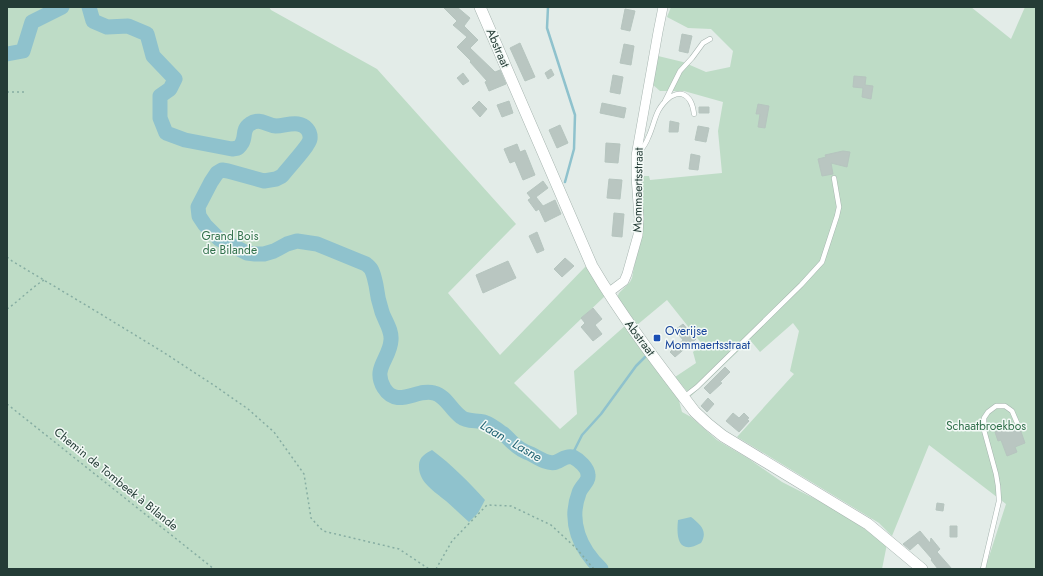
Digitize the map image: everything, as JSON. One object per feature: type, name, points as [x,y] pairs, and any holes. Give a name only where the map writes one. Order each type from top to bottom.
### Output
[{"type":"street","name":"Abstraat","points":[[480,7],[592,266],[620,311],[695,412],[723,436],[868,524],[922,569]]},
{"type":"street","name":"Mommaertsstraat","points":[[608,293],[624,281],[638,235],[639,218],[636,156],[663,7]]},
{"type":"lane","points":[[636,156],[648,138],[656,114],[680,71],[703,43],[710,39]]},
{"type":"lane","points":[[664,102],[674,94],[681,94],[688,98],[692,104],[694,114]]},
{"type":"lane","points":[[684,397],[697,387],[801,285],[822,262],[838,212],[838,200],[834,178]]},
{"type":"lane","points":[[983,569],[999,501],[996,474],[984,430],[984,418],[988,412],[996,406],[1005,406],[1012,411],[1018,425]]},
{"type":"path","points":[[7,92],[24,92]]},
{"type":"path","points":[[7,257],[12,262],[163,352],[248,409],[274,432],[304,474],[311,518],[323,531],[399,549],[429,569]]},
{"type":"path","points":[[7,309],[44,280]]},
{"type":"path","name":"Chemin de Tombeek à Bilande","points":[[7,404],[214,569]]},
{"type":"path","points":[[436,569],[452,541],[488,506],[510,506],[551,526],[576,548],[594,569]]},
{"type":"green space","name":"Grand Bois de Bilande","points":[[7,7],[269,7],[271,10],[377,69],[516,224],[448,293],[500,355],[587,265],[605,296],[514,383],[560,429],[577,414],[574,371],[626,325],[677,393],[682,412],[691,417],[717,440],[749,459],[782,482],[833,508],[887,544],[882,569],[7,569]]},
{"type":"green space","name":"Schaatbroekbos","points":[[671,7],[971,7],[1011,39],[1025,7],[1036,7],[1036,569],[985,569],[1006,504],[929,445],[892,536],[879,523],[737,437],[794,374],[790,371],[799,331],[793,323],[760,352],[750,340],[691,396],[675,377],[696,363],[693,352],[702,344],[667,300],[637,325],[617,298],[619,293],[632,278],[643,228],[642,176],[649,176],[650,180],[722,173],[718,131],[723,102],[684,91],[660,91],[652,84],[658,56],[683,62],[706,72],[730,67],[733,51],[711,29],[688,28],[667,17]]},
{"type":"water","points":[[432,450],[460,474],[485,500],[478,513],[469,522],[432,490],[421,476],[419,471],[419,462],[425,454]]},
{"type":"water","points":[[691,517],[702,528],[704,535],[701,543],[688,547],[680,543],[678,520]]},
{"type":"building","points":[[443,7],[457,7],[470,18],[464,26],[478,40],[470,48],[495,72],[500,70],[506,84],[489,91],[485,82],[487,81],[470,62],[471,61],[457,47],[467,37],[453,25],[457,21]]},
{"type":"building","points":[[625,9],[635,11],[630,31],[621,29]]},
{"type":"building","points":[[682,34],[692,36],[688,53],[679,51]]},
{"type":"building","points":[[520,43],[535,77],[525,81],[510,48]]},
{"type":"building","points":[[624,44],[634,46],[631,65],[620,63]]},
{"type":"building","points":[[551,69],[554,75],[548,79],[545,73]]},
{"type":"building","points":[[463,73],[469,81],[463,85],[457,78]]},
{"type":"building","points":[[613,75],[623,77],[620,94],[610,92]]},
{"type":"building","points":[[854,76],[866,77],[865,85],[873,86],[871,99],[862,97],[863,88],[853,87]]},
{"type":"building","points":[[479,101],[487,109],[480,117],[472,108]]},
{"type":"building","points":[[509,101],[513,113],[502,117],[497,105]]},
{"type":"building","points":[[602,103],[626,108],[624,118],[600,113]]},
{"type":"building","points":[[758,104],[769,106],[765,128],[758,127],[760,114],[756,114]]},
{"type":"building","points":[[699,107],[709,107],[709,113],[699,113]]},
{"type":"building","points":[[670,121],[679,123],[678,132],[669,132]]},
{"type":"building","points":[[560,125],[568,143],[557,148],[549,130]]},
{"type":"building","points":[[698,126],[709,128],[706,142],[695,140]]},
{"type":"building","points":[[606,143],[620,144],[618,163],[605,162]]},
{"type":"building","points":[[517,144],[520,152],[525,150],[535,175],[523,180],[515,161],[510,163],[504,149]]},
{"type":"building","points":[[843,151],[850,152],[847,167],[831,163],[833,174],[822,176],[818,159],[826,157],[825,155]]},
{"type":"building","points":[[691,154],[700,156],[698,170],[689,169]]},
{"type":"building","points":[[609,179],[622,180],[620,199],[607,198]]},
{"type":"building","points":[[543,181],[548,188],[536,197],[543,206],[555,200],[561,214],[545,222],[539,209],[536,211],[528,200],[531,198],[527,193]]},
{"type":"building","points":[[614,213],[624,214],[622,237],[612,236]]},
{"type":"building","points":[[537,232],[544,250],[537,253],[529,236]]},
{"type":"building","points":[[565,258],[574,266],[562,277],[554,269]]},
{"type":"building","points":[[508,261],[516,278],[483,293],[476,275]]},
{"type":"building","points":[[593,308],[602,319],[595,325],[602,334],[593,341],[581,327],[585,323],[581,318]]},
{"type":"building","points":[[683,324],[696,339],[675,357],[670,352],[683,340],[675,330]]},
{"type":"building","points":[[725,367],[730,372],[720,382],[722,383],[710,394],[704,388]]},
{"type":"building","points":[[708,398],[714,404],[707,412],[701,406]]},
{"type":"building","points":[[733,413],[739,418],[744,413],[749,418],[747,419],[749,421],[739,432],[726,421]]},
{"type":"building","points":[[1008,427],[1010,432],[1020,429],[1025,443],[1015,447],[1017,452],[1007,456],[1001,440],[998,441],[995,432]]},
{"type":"building","points":[[937,503],[944,504],[943,511],[936,510]]},
{"type":"building","points":[[950,526],[957,526],[957,537],[950,537]]},
{"type":"building","points":[[920,531],[930,543],[931,538],[940,549],[937,552],[952,569],[938,569],[931,560],[932,559],[918,543],[910,550],[903,544]]},
{"type":"waterway","name":"Laan - Lasne","points":[[7,54],[23,51],[32,22],[62,7]]},
{"type":"waterway","name":"Laan - Lasne","points":[[89,7],[93,21],[107,27],[128,26],[147,34],[153,56],[175,79],[170,89],[160,96],[160,118],[166,133],[185,140],[232,149],[238,148],[241,145],[246,128],[250,124],[257,121],[276,126],[298,124],[307,129],[310,133],[309,142],[282,176],[276,179],[264,181],[222,170],[217,173],[198,207],[199,216],[205,225],[219,239],[247,253],[264,254],[297,241],[317,244],[366,264],[371,269],[373,274],[380,305],[391,336],[390,347],[380,375],[384,388],[389,394],[395,397],[428,392],[434,393],[442,397],[463,419],[489,424],[496,428],[519,448],[540,459],[553,463],[566,457],[573,457],[580,462],[588,472],[588,477],[580,491],[576,504],[576,525],[578,534],[587,553],[601,569]]},
{"type":"waterway","points":[[548,7],[547,28],[575,115],[574,149],[565,182]]},
{"type":"waterway","points":[[571,457],[582,435],[601,414],[636,366],[645,357]]},
{"type":"place","name":"Overijse Mommaertsstraat","points":[[657,338]]}]
